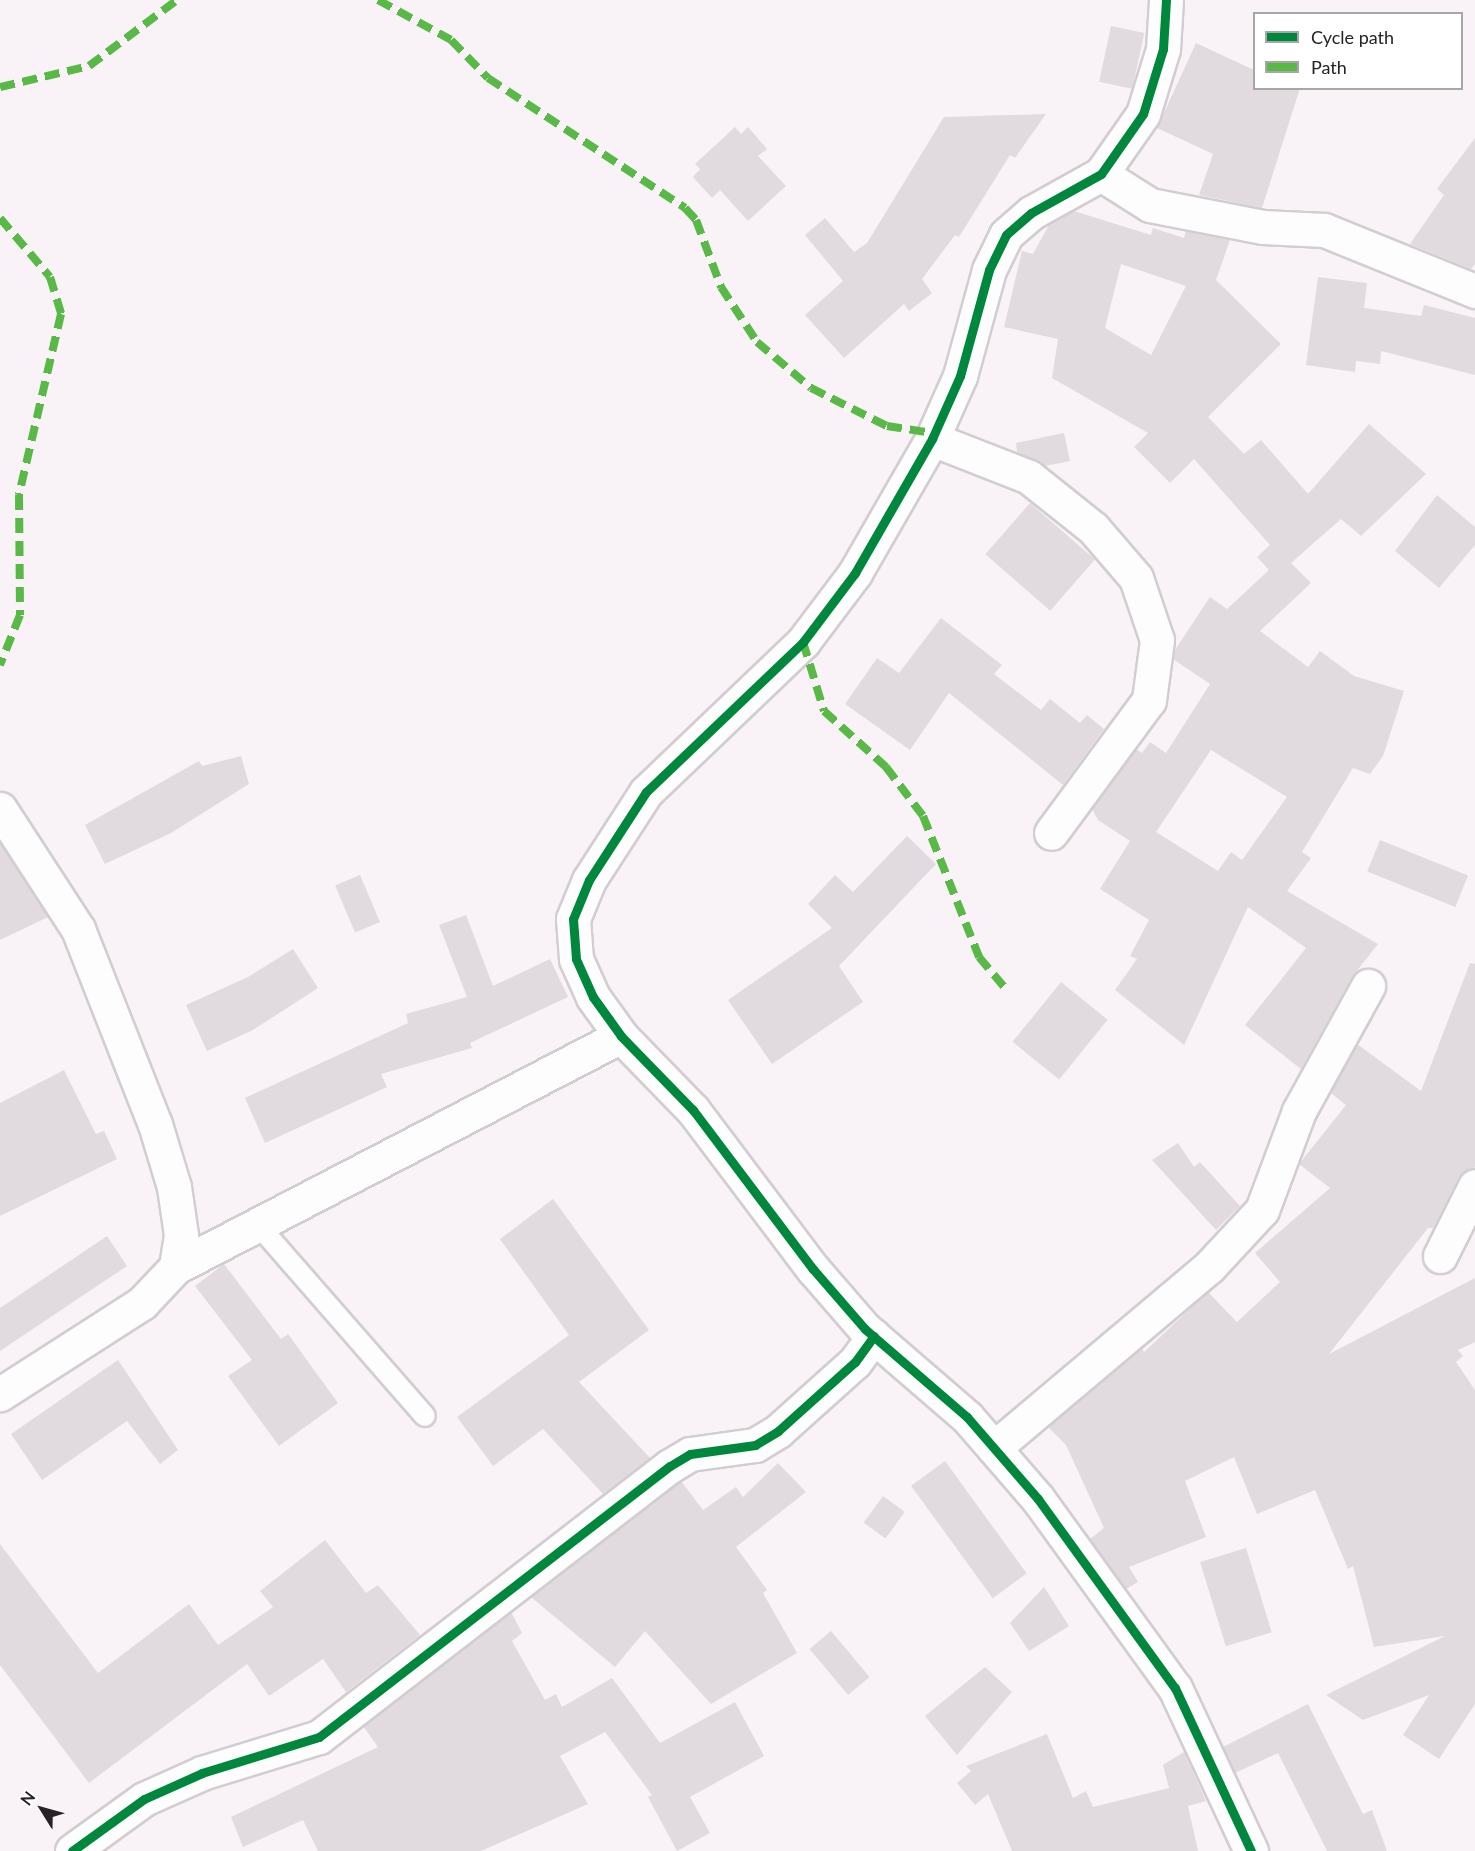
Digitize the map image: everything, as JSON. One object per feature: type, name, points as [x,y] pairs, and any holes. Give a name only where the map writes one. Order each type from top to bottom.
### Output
[{"type":"street","points":[[1166,0],[1163,49],[1143,114],[1101,174],[1031,213],[1006,236],[989,270],[960,376],[932,439],[855,573],[803,642],[646,792],[589,879],[573,918],[576,959],[592,997],[621,1036],[693,1110],[813,1269],[874,1336],[994,1448],[1038,1499],[1175,1688],[1251,1851]]},
{"type":"street","points":[[1101,174],[1150,205],[1263,227],[1341,234],[1475,291]]},
{"type":"street","points":[[932,439],[1029,477],[1094,528],[1136,578],[1157,640],[1149,700],[1051,833]]},
{"type":"street","points":[[0,809],[78,929],[154,1124],[176,1199],[181,1235],[176,1267]]},
{"type":"street","points":[[994,1448],[1209,1267],[1255,1219],[1299,1111],[1368,986]]},
{"type":"street","points":[[0,1394],[142,1303],[176,1267],[259,1226],[621,1036]]},
{"type":"street","points":[[1440,1256],[1475,1186]]},
{"type":"street","points":[[72,1851],[144,1799],[202,1773],[319,1737],[670,1466],[690,1454],[755,1445],[778,1431],[855,1362],[874,1336]]},
{"type":"lane","points":[[259,1226],[425,1416]]},
{"type":"building","points":[[1111,26],[1144,33],[1132,89],[1099,82]]},
{"type":"building","points":[[1196,43],[1253,70],[1253,90],[1299,90],[1262,208],[1199,195],[1213,154],[1157,128]]},
{"type":"building","points":[[1046,114],[1015,158],[1010,155],[959,237],[955,235],[922,279],[932,293],[909,311],[904,304],[844,358],[805,315],[843,281],[805,235],[825,218],[854,252],[867,243],[944,117]]},
{"type":"building","points":[[735,127],[741,134],[748,127],[767,149],[758,156],[786,186],[748,221],[720,190],[712,198],[693,177],[700,169],[695,164]]},
{"type":"building","points":[[1475,138],[1475,264],[1471,269],[1410,244],[1444,195],[1437,189]]},
{"type":"building","points":[[1074,211],[1151,235],[1153,228],[1184,238],[1186,231],[1230,240],[1216,280],[1281,344],[1208,417],[1244,454],[1261,440],[1308,494],[1369,424],[1426,474],[1361,536],[1341,519],[1291,563],[1311,583],[1260,631],[1308,667],[1320,651],[1354,676],[1404,691],[1383,756],[1370,774],[1353,768],[1302,852],[1311,858],[1287,891],[1378,944],[1352,977],[1301,1069],[1245,1025],[1306,948],[1248,907],[1184,1045],[1115,990],[1137,959],[1130,956],[1149,920],[1100,889],[1130,841],[1098,820],[1092,809],[1136,749],[1142,753],[1150,742],[1166,753],[1210,684],[1173,659],[1175,650],[1210,597],[1227,609],[1269,570],[1257,557],[1270,545],[1194,459],[1170,483],[1134,447],[1148,433],[1052,378],[1058,339],[1004,327],[1022,251],[1033,254],[1049,225]],"holes":[[[1121,264],[1186,286],[1151,355],[1105,328]],[[1211,750],[1287,797],[1242,860],[1231,852],[1218,871],[1156,832]]]},
{"type":"building","points":[[1318,277],[1367,283],[1364,308],[1421,316],[1424,305],[1475,318],[1475,375],[1381,351],[1380,364],[1356,361],[1355,372],[1306,365]]},
{"type":"building","points":[[1064,433],[1070,461],[1045,466],[1017,452],[1016,443]]},
{"type":"building","points":[[1437,495],[1475,527],[1475,545],[1439,588],[1395,551]]},
{"type":"building","points":[[1030,503],[1095,559],[1050,611],[985,554]]},
{"type":"building","points":[[941,618],[1002,665],[994,674],[1041,710],[1050,699],[1080,723],[1087,715],[1104,729],[1063,785],[949,693],[910,750],[845,704],[877,658],[899,673]]},
{"type":"building","points":[[241,756],[249,784],[171,833],[105,864],[85,825],[199,761],[202,766]]},
{"type":"building","points":[[907,836],[936,864],[839,966],[863,1002],[772,1064],[728,1000],[832,928],[808,904],[835,875],[853,892]]},
{"type":"building","points":[[1380,840],[1468,876],[1455,907],[1367,872]]},
{"type":"building","points":[[0,843],[48,917],[0,940]]},
{"type":"building","points":[[360,875],[380,922],[355,932],[335,886]]},
{"type":"building","points":[[466,915],[493,986],[550,959],[568,997],[470,1043],[472,1048],[381,1074],[387,1087],[265,1143],[245,1098],[408,1023],[406,1014],[467,997],[439,925]]},
{"type":"building","points":[[293,949],[318,988],[253,1030],[207,1051],[186,1005],[248,977]]},
{"type":"building","points":[[1470,963],[1475,964],[1475,1167],[1459,1177],[1433,1228],[1428,1228],[1329,1354],[1475,1278],[1475,1342],[1458,1350],[1463,1356],[1456,1362],[1475,1390],[1475,1704],[1439,1759],[1403,1735],[1429,1695],[1363,1720],[1326,1695],[1445,1636],[1374,1647],[1353,1566],[1348,1569],[1315,1490],[1257,1514],[1234,1457],[1185,1481],[1206,1537],[1129,1567],[1138,1582],[1126,1589],[1090,1539],[1104,1528],[1066,1445],[1048,1427],[1142,1348],[1144,1352],[1208,1292],[1237,1322],[1280,1282],[1255,1253],[1330,1188],[1299,1164],[1346,1105],[1331,1093],[1357,1044],[1421,1091]]},
{"type":"building","points":[[1061,982],[1108,1020],[1059,1080],[1013,1042]]},
{"type":"building","points":[[64,1070],[96,1134],[104,1131],[117,1159],[0,1216],[0,1103]]},
{"type":"building","points":[[1178,1143],[1194,1167],[1200,1162],[1240,1206],[1216,1230],[1152,1160]]},
{"type":"building","points":[[553,1199],[649,1330],[579,1382],[650,1458],[603,1494],[543,1429],[493,1466],[457,1417],[569,1335],[500,1239]]},
{"type":"building","points":[[107,1236],[127,1266],[0,1351],[0,1308]]},
{"type":"building","points":[[224,1264],[281,1339],[288,1334],[338,1403],[279,1446],[228,1376],[252,1360],[195,1286]]},
{"type":"building","points":[[118,1360],[178,1450],[160,1464],[127,1421],[42,1480],[11,1434]]},
{"type":"building","points":[[945,1461],[1027,1573],[993,1598],[911,1486]]},
{"type":"building","points":[[778,1463],[806,1492],[736,1547],[767,1590],[763,1593],[797,1653],[711,1704],[645,1631],[615,1667],[531,1597],[681,1481],[703,1510],[736,1487],[743,1497]]},
{"type":"building","points":[[883,1496],[905,1512],[885,1539],[864,1523]]},
{"type":"building","points":[[325,1540],[366,1593],[378,1585],[420,1635],[346,1692],[323,1659],[269,1696],[247,1664],[89,1783],[0,1665],[0,1544],[98,1673],[189,1604],[218,1645],[273,1607],[260,1591]]},
{"type":"building","points":[[1246,1548],[1272,1632],[1226,1646],[1200,1562]]},
{"type":"building","points":[[1044,1587],[1069,1626],[1029,1651],[1010,1623]]},
{"type":"building","points":[[511,1612],[522,1633],[512,1641],[545,1700],[556,1694],[562,1707],[612,1678],[660,1743],[735,1702],[764,1756],[690,1797],[710,1833],[677,1851],[648,1797],[652,1795],[605,1732],[560,1756],[588,1804],[481,1851],[318,1851],[303,1820],[243,1847],[231,1817],[378,1747],[363,1726]]},
{"type":"building","points":[[831,1631],[870,1677],[848,1695],[810,1649]]},
{"type":"building","points":[[985,1667],[1012,1692],[957,1755],[925,1716]]},
{"type":"building","points":[[1308,1704],[1363,1814],[1372,1810],[1387,1851],[1327,1851],[1278,1753],[1235,1773],[1223,1747]]},
{"type":"building","points":[[1047,1734],[1073,1798],[1086,1791],[1093,1807],[1169,1788],[1163,1765],[1184,1752],[1206,1801],[1188,1806],[1198,1851],[1012,1851],[988,1794],[975,1805],[957,1783],[971,1771],[966,1766]]},
{"type":"marked path","points":[[0,87],[89,66],[177,0]]},
{"type":"marked path","points":[[378,0],[451,40],[488,78],[685,208],[696,220],[721,287],[757,342],[811,388],[887,426],[933,433]]},
{"type":"marked path","points":[[0,218],[50,277],[61,314],[19,495],[20,615],[0,665]]},
{"type":"marked path","points":[[803,642],[824,711],[886,767],[923,816],[979,957],[1004,987]]},
{"type":"cycle path","points":[[1166,0],[1163,49],[1143,114],[1101,174],[1031,213],[1006,235],[989,270],[960,376],[932,439],[855,573],[803,642],[646,792],[589,880],[573,919],[576,959],[593,997],[621,1036],[693,1110],[813,1269],[865,1329],[967,1417],[1038,1499],[1175,1688],[1251,1851]]},
{"type":"cycle path","points":[[72,1851],[144,1799],[202,1773],[319,1737],[670,1466],[690,1454],[755,1445],[778,1431],[855,1362],[874,1336]]}]
